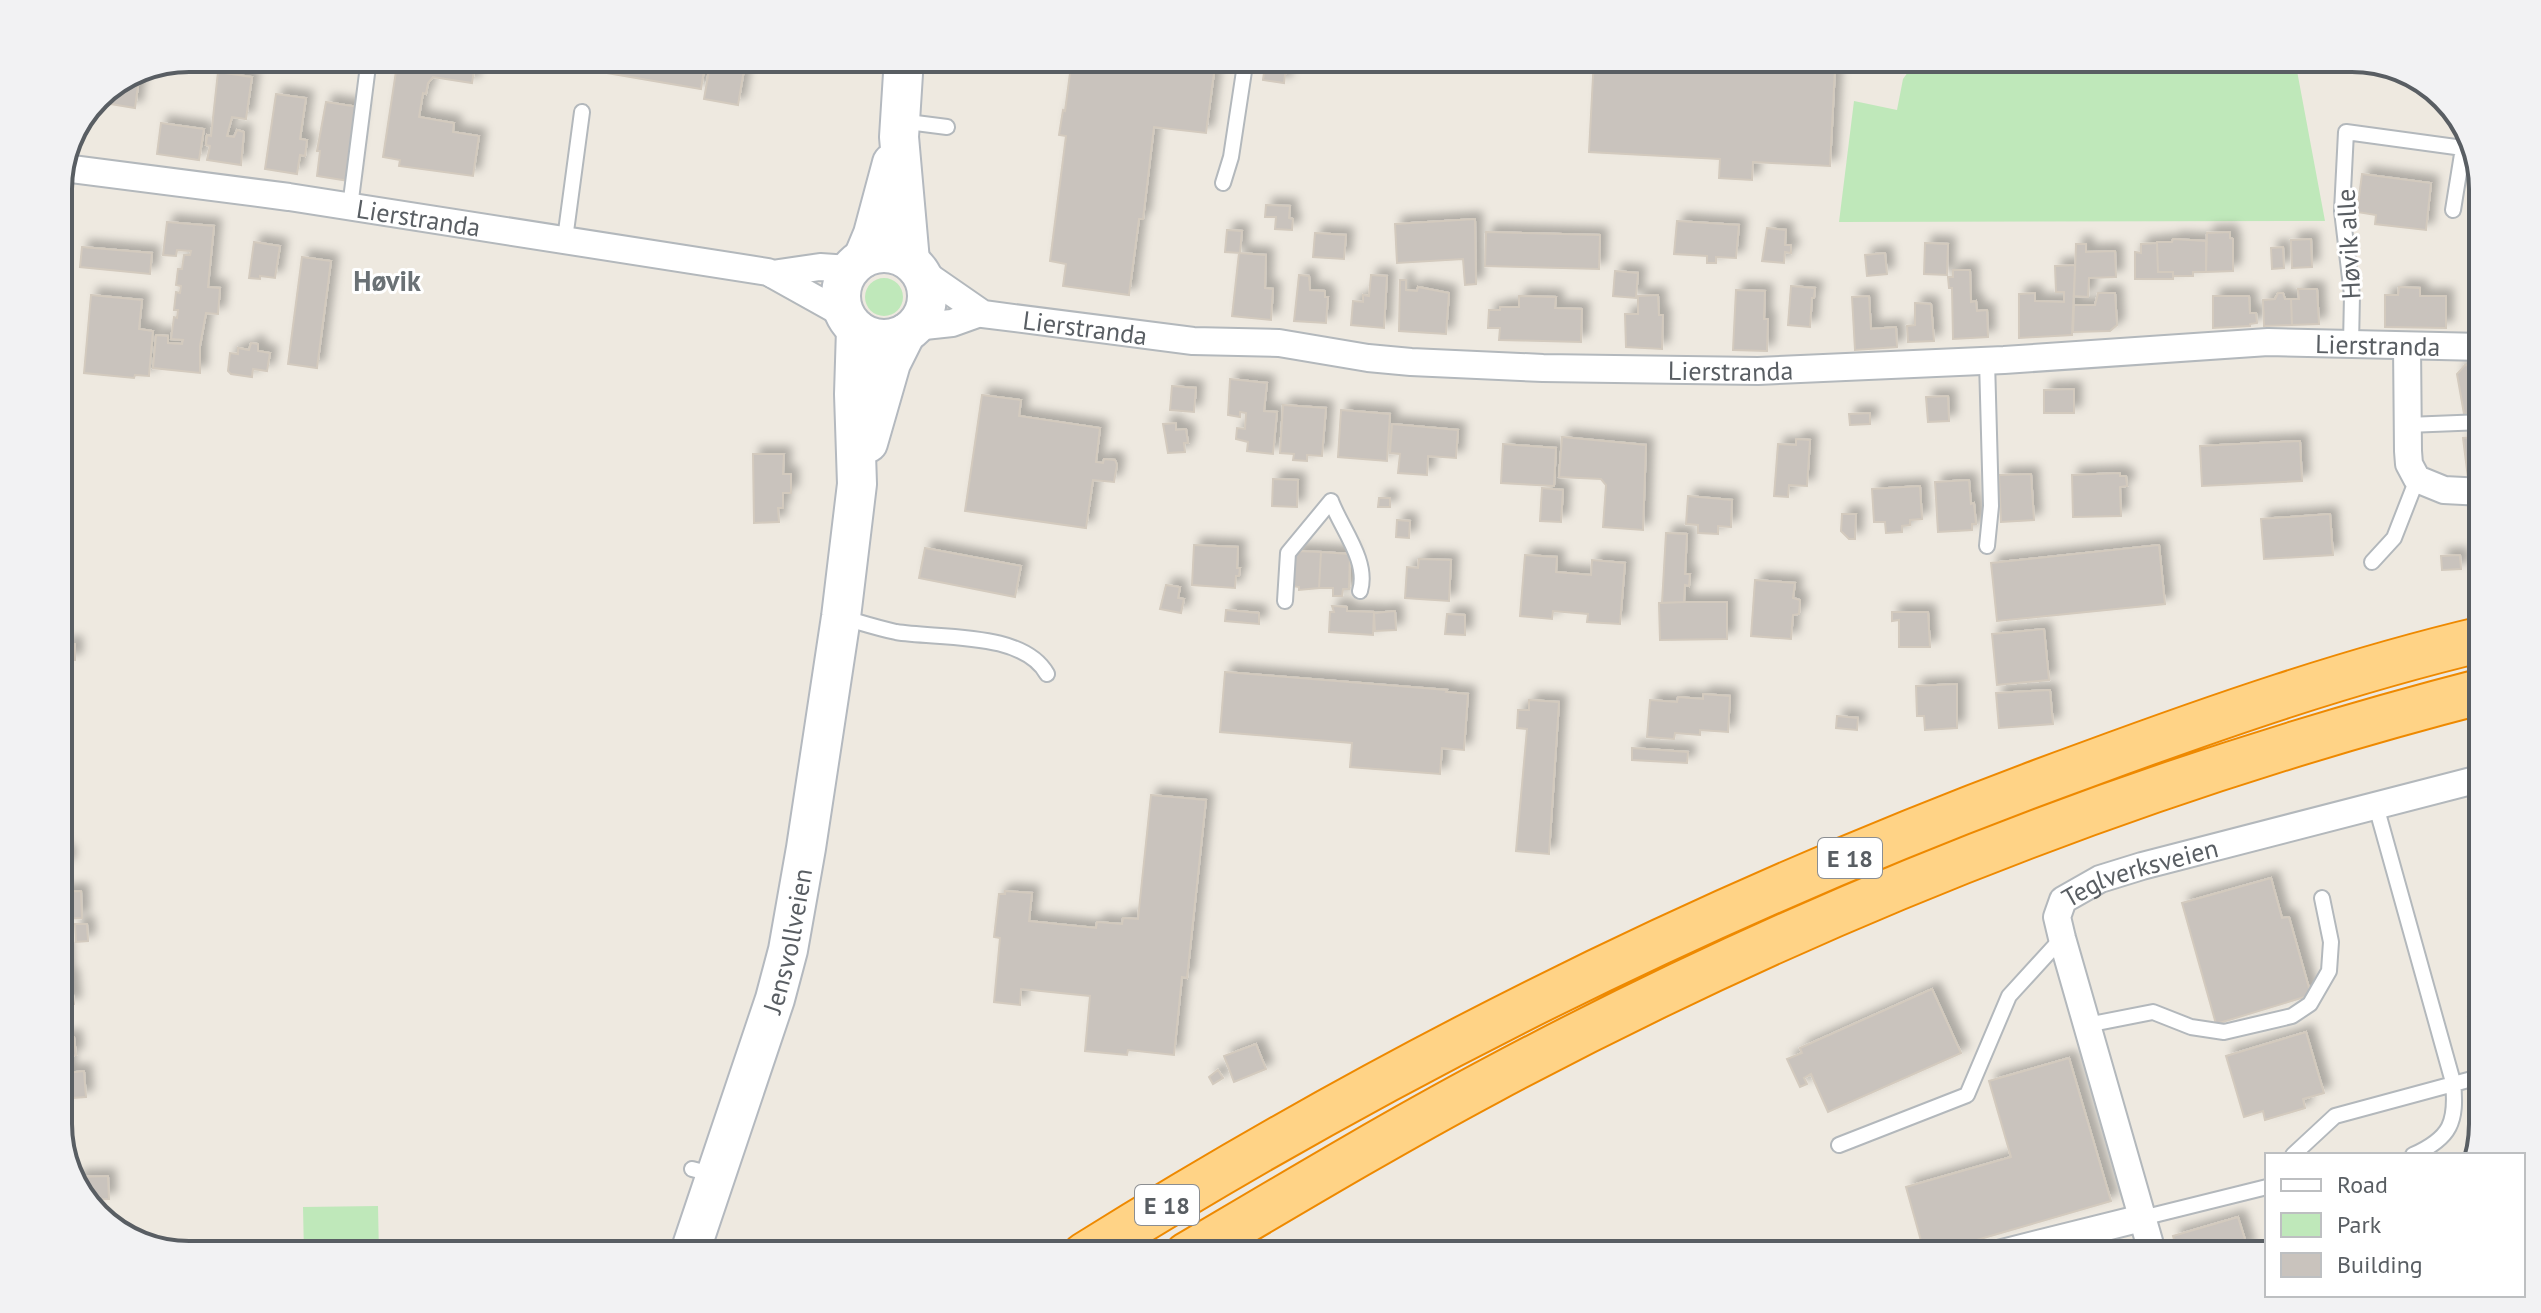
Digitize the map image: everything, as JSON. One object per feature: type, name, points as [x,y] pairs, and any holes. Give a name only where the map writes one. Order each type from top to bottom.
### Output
[{"type":"highway","name":"E 18","points":[[1108,1241],[1250,1155],[1416,1065],[1612,966],[1820,870],[1953,815],[2133,747],[2359,672],[2469,643]]},
{"type":"highway","name":"E 18","points":[[1211,1241],[1489,1081],[1706,973],[1853,906],[2068,820],[2171,783],[2390,715],[2469,695]]},
{"type":"street","points":[[899,129],[914,265],[924,280],[927,304],[910,330],[886,339],[875,338],[851,322],[841,291],[873,234],[899,129],[903,72]]},
{"type":"street","name":"Lierstranda","points":[[74,169],[565,239],[772,274],[857,264]]},
{"type":"street","points":[[857,264],[882,253],[892,254],[914,265]]},
{"type":"street","name":"Lierstranda","points":[[914,265],[980,313]]},
{"type":"street","name":"Lierstranda","points":[[772,274],[851,322]]},
{"type":"street","name":"Lierstranda","points":[[910,330],[952,323],[980,313],[1193,341],[1257,341],[1368,358],[1444,363],[1758,371],[1987,361],[2268,342],[2469,347]]},
{"type":"street","name":"Jensvollveien","points":[[692,1241],[704,1172],[763,1039],[788,950],[806,848],[841,617],[857,484],[851,322]]},
{"type":"street","name":"Jensvollveien","points":[[857,484],[891,363],[910,330]]},
{"type":"street","points":[[2407,346],[2409,464],[2417,479],[2444,490],[2469,491]]},
{"type":"street","name":"Teglverksveien","points":[[2149,1241],[2062,938],[2057,917],[2063,900],[2100,879],[2469,782]]},
{"type":"street","points":[[2050,1241],[2142,1218]]},
{"type":"lane","points":[[350,207],[367,72]]},
{"type":"lane","points":[[1223,183],[1231,157],[1244,72]]},
{"type":"lane","points":[[565,239],[582,112]]},
{"type":"lane","points":[[899,129],[947,127]]},
{"type":"lane","name":"Høvik alle","points":[[2351,344],[2352,295],[2342,211],[2346,132],[2462,148]]},
{"type":"lane","name":"Høvik alle","points":[[2453,210],[2463,150]]},
{"type":"lane","points":[[1987,361],[1991,506],[1987,546]]},
{"type":"lane","points":[[2407,425],[2469,423]]},
{"type":"lane","points":[[2372,562],[2394,538],[2417,479]]},
{"type":"lane","points":[[1285,601],[1288,553],[1331,501],[1358,558],[1363,582],[1360,591]]},
{"type":"lane","points":[[841,617],[895,631],[1013,647],[1034,658],[1047,674]]},
{"type":"lane","points":[[2376,806],[2453,1082],[2455,1104],[2452,1123],[2433,1146],[2417,1153]]},
{"type":"lane","points":[[2087,1025],[2153,1012],[2191,1027],[2224,1032],[2292,1016],[2310,1004],[2329,971],[2331,942],[2322,898]]},
{"type":"lane","points":[[1839,1145],[1967,1095],[2009,996],[2062,938]]},
{"type":"lane","points":[[2295,1153],[2335,1116],[2469,1079]]},
{"type":"lane","points":[[2142,1218],[2265,1187]]},
{"type":"green space","points":[[1908,72],[2297,72],[2325,221],[1839,222],[1854,101],[1897,110],[1903,79]]},
{"type":"green space","points":[[884,278],[898,283],[903,297],[898,311],[884,316],[870,311],[865,297],[870,283]]},
{"type":"green space","points":[[378,1206],[379,1241],[304,1241],[303,1207]]},
{"type":"building","points":[[218,72],[252,77],[246,119],[232,117],[227,136],[234,137],[237,130],[244,132],[241,165],[207,160],[210,146],[206,145],[207,135],[211,136]]},
{"type":"building","points":[[396,72],[474,72],[472,83],[433,77],[426,94],[423,93],[419,117],[454,123],[453,132],[479,136],[473,176],[399,166],[400,160],[383,157]]},
{"type":"building","points":[[601,72],[704,72],[701,89]]},
{"type":"building","points":[[709,72],[744,72],[738,105],[704,99]]},
{"type":"building","points":[[1070,72],[1214,72],[1206,133],[1154,127],[1143,219],[1139,219],[1129,295],[1063,286],[1066,264],[1050,261],[1066,136],[1059,135]]},
{"type":"building","points":[[1264,72],[1285,72],[1284,83],[1263,80]]},
{"type":"building","points":[[1593,72],[1835,72],[1830,166],[1753,162],[1752,180],[1719,178],[1720,159],[1589,152]]},
{"type":"building","points":[[138,84],[135,108],[109,104]]},
{"type":"building","points":[[276,94],[306,98],[300,139],[307,140],[305,156],[300,155],[297,174],[265,169]]},
{"type":"building","points":[[326,102],[359,107],[349,181],[317,176],[320,151],[317,151]]},
{"type":"building","points":[[161,123],[204,129],[199,160],[157,154]]},
{"type":"building","points":[[2362,174],[2431,183],[2426,230],[2375,224],[2376,215],[2357,212]]},
{"type":"building","points":[[1266,205],[1290,206],[1292,230],[1275,229],[1276,217],[1265,217]]},
{"type":"building","points":[[1475,219],[1476,284],[1465,285],[1463,259],[1397,263],[1395,224]]},
{"type":"building","points":[[1677,221],[1739,225],[1736,258],[1716,257],[1716,263],[1707,263],[1707,256],[1674,254]]},
{"type":"building","points":[[167,222],[214,226],[208,287],[220,288],[218,314],[206,313],[200,346],[200,373],[153,368],[156,335],[168,336],[168,343],[182,344],[183,340],[171,339],[178,310],[174,310],[176,292],[180,293],[181,286],[176,285],[178,269],[182,269],[184,255],[190,255],[191,251],[177,250],[176,256],[163,255]]},
{"type":"building","points":[[1767,228],[1786,230],[1785,245],[1791,245],[1791,253],[1785,252],[1784,263],[1762,261]]},
{"type":"building","points":[[1227,230],[1242,231],[1240,253],[1225,252]]},
{"type":"building","points":[[1486,232],[1600,235],[1599,269],[1485,266]]},
{"type":"building","points":[[2230,232],[2233,239],[2233,271],[2206,272],[2207,233]]},
{"type":"building","points":[[1315,233],[1346,235],[1344,259],[1313,257]]},
{"type":"building","points":[[2173,239],[2206,241],[2206,272],[2193,272],[2193,276],[2173,276],[2173,272],[2158,272],[2157,242],[2172,242]]},
{"type":"building","points":[[2311,239],[2312,267],[2292,268],[2291,240]]},
{"type":"building","points":[[254,242],[280,246],[275,278],[249,278]]},
{"type":"building","points":[[1925,243],[1948,244],[1947,275],[1924,274]]},
{"type":"building","points":[[2157,243],[2158,272],[2173,272],[2173,279],[2135,279],[2135,252],[2141,253],[2141,244]]},
{"type":"building","points":[[2076,244],[2086,244],[2086,252],[2115,251],[2116,277],[2089,278],[2088,297],[2074,296]]},
{"type":"building","points":[[82,247],[152,253],[150,274],[80,267]]},
{"type":"building","points":[[2283,247],[2284,268],[2272,269],[2271,248]]},
{"type":"building","points":[[1239,253],[1266,255],[1265,288],[1273,289],[1271,320],[1232,316]]},
{"type":"building","points":[[1885,253],[1887,274],[1867,276],[1865,255]]},
{"type":"building","points":[[302,257],[331,261],[317,368],[288,364]]},
{"type":"building","points":[[2075,265],[2072,335],[2019,338],[2019,294],[2035,293],[2035,301],[2064,302],[2064,292],[2056,292],[2055,266]]},
{"type":"building","points":[[1953,270],[1970,270],[1971,302],[1976,301],[1977,311],[1987,310],[1988,337],[1953,339],[1952,288],[1949,288],[1948,277],[1953,277]]},
{"type":"building","points":[[1615,271],[1638,273],[1636,298],[1613,296]]},
{"type":"building","points":[[1299,275],[1309,276],[1310,290],[1325,291],[1325,297],[1328,297],[1326,323],[1294,321]]},
{"type":"building","points":[[1371,275],[1387,276],[1384,328],[1351,325],[1353,301],[1363,302],[1363,295],[1369,296]]},
{"type":"building","points":[[1400,280],[1406,280],[1406,290],[1417,291],[1418,287],[1449,293],[1446,334],[1399,331]]},
{"type":"building","points":[[1791,286],[1815,288],[1810,327],[1788,325]]},
{"type":"building","points":[[2399,287],[2420,288],[2420,296],[2446,296],[2446,328],[2385,327],[2385,295],[2398,295]]},
{"type":"building","points":[[2298,289],[2317,289],[2319,324],[2292,325],[2291,299],[2299,299]]},
{"type":"building","points":[[1736,290],[1765,291],[1767,351],[1733,350]]},
{"type":"building","points":[[2098,293],[2115,293],[2117,325],[2110,331],[2073,332],[2074,305],[2095,305]]},
{"type":"building","points":[[2278,293],[2283,293],[2285,299],[2291,299],[2292,325],[2264,326],[2263,300],[2275,299]]},
{"type":"building","points":[[91,295],[142,300],[139,329],[153,331],[149,376],[135,375],[134,378],[84,373]]},
{"type":"building","points":[[1658,295],[1659,315],[1663,315],[1662,349],[1626,347],[1625,314],[1638,314],[1638,296]]},
{"type":"building","points":[[1519,296],[1556,297],[1555,308],[1582,309],[1581,342],[1499,340],[1500,328],[1488,328],[1489,310],[1519,307]]},
{"type":"building","points":[[1869,296],[1871,329],[1896,327],[1897,347],[1855,350],[1852,297]]},
{"type":"building","points":[[2213,296],[2249,296],[2250,313],[2256,313],[2257,323],[2213,328]]},
{"type":"building","points":[[1915,303],[1931,304],[1934,341],[1908,342],[1907,326],[1915,325]]},
{"type":"building","points":[[251,343],[258,344],[258,351],[270,353],[267,371],[253,369],[252,377],[231,374],[228,371],[230,353],[238,354],[238,348],[249,350]]},
{"type":"building","points":[[2465,365],[2469,365],[2469,414],[2464,414],[2457,374]]},
{"type":"building","points":[[1230,379],[1267,383],[1264,411],[1277,412],[1273,454],[1247,451],[1248,442],[1236,439],[1237,428],[1245,429],[1246,413],[1240,412],[1240,417],[1228,415]]},
{"type":"building","points":[[1172,386],[1196,388],[1194,412],[1170,410]]},
{"type":"building","points":[[2074,389],[2074,413],[2044,413],[2044,390]]},
{"type":"building","points":[[982,395],[1021,400],[1019,416],[1100,428],[1096,462],[1115,460],[1117,465],[1114,482],[1093,480],[1086,528],[965,511]]},
{"type":"building","points":[[1948,396],[1949,421],[1928,422],[1926,397]]},
{"type":"building","points":[[1283,405],[1326,408],[1322,456],[1307,455],[1307,461],[1293,460],[1294,454],[1280,453]]},
{"type":"building","points":[[1341,410],[1390,414],[1387,461],[1338,457]]},
{"type":"building","points":[[1870,413],[1870,424],[1850,425],[1849,414]]},
{"type":"building","points":[[1176,423],[1176,430],[1186,429],[1188,443],[1184,443],[1185,452],[1168,453],[1163,424]]},
{"type":"building","points":[[1392,424],[1458,430],[1456,458],[1428,456],[1427,475],[1398,473],[1400,454],[1390,453]]},
{"type":"building","points":[[1562,437],[1646,445],[1643,530],[1603,527],[1606,485],[1601,479],[1559,477]]},
{"type":"building","points":[[2469,437],[2469,478],[2468,478],[2463,438]]},
{"type":"building","points":[[1796,439],[1810,440],[1807,486],[1789,485],[1788,497],[1774,496],[1778,444],[1796,445]]},
{"type":"building","points":[[2300,441],[2302,481],[2202,486],[2200,446]]},
{"type":"building","points":[[1503,444],[1556,448],[1554,486],[1501,483]]},
{"type":"building","points":[[753,454],[784,454],[783,474],[791,474],[791,493],[783,493],[783,508],[778,508],[779,522],[754,523]]},
{"type":"building","points":[[2120,473],[2120,476],[2126,476],[2127,486],[2120,487],[2121,516],[2073,517],[2072,475]]},
{"type":"building","points":[[2031,474],[2034,520],[2001,522],[1999,475]]},
{"type":"building","points":[[1273,479],[1298,480],[1297,507],[1272,506]]},
{"type":"building","points":[[1969,480],[1976,524],[1972,524],[1972,530],[1938,532],[1935,482]]},
{"type":"building","points":[[1920,486],[1922,519],[1910,520],[1910,525],[1902,526],[1902,532],[1886,533],[1885,522],[1874,522],[1872,489]]},
{"type":"building","points":[[1542,488],[1563,490],[1561,522],[1540,521]]},
{"type":"building","points":[[1688,496],[1732,500],[1731,527],[1718,526],[1718,534],[1698,533],[1698,525],[1686,524]]},
{"type":"building","points":[[1379,498],[1390,498],[1390,507],[1378,507]]},
{"type":"building","points":[[1842,514],[1856,514],[1855,539],[1849,539],[1841,531]]},
{"type":"building","points":[[2330,514],[2333,555],[2264,559],[2261,519]]},
{"type":"building","points":[[1397,520],[1410,521],[1409,538],[1396,537]]},
{"type":"building","points":[[1666,533],[1687,534],[1685,574],[1690,574],[1689,586],[1685,585],[1684,602],[1662,603]]},
{"type":"building","points":[[1194,545],[1238,547],[1237,568],[1240,568],[1235,588],[1192,585]]},
{"type":"building","points":[[2159,545],[2165,604],[1997,621],[1991,563]]},
{"type":"building","points":[[925,548],[1021,566],[1015,597],[919,578]]},
{"type":"building","points":[[1294,551],[1321,552],[1319,588],[1299,590],[1299,587],[1292,586]]},
{"type":"building","points":[[1321,552],[1350,554],[1349,589],[1343,589],[1342,596],[1333,596],[1333,588],[1319,588]]},
{"type":"building","points":[[1525,555],[1557,557],[1556,572],[1591,575],[1592,560],[1625,563],[1620,624],[1587,622],[1588,614],[1553,611],[1552,619],[1520,616]]},
{"type":"building","points":[[2460,555],[2461,569],[2442,570],[2441,556]]},
{"type":"building","points":[[1419,559],[1451,560],[1449,601],[1405,598],[1407,567],[1418,568]]},
{"type":"building","points":[[1755,580],[1795,583],[1793,598],[1800,600],[1799,614],[1793,615],[1791,639],[1751,636]]},
{"type":"building","points":[[1166,585],[1180,587],[1178,598],[1184,599],[1181,613],[1160,609]]},
{"type":"building","points":[[1727,602],[1727,639],[1660,640],[1659,603]]},
{"type":"building","points":[[1332,606],[1347,607],[1347,611],[1374,612],[1373,635],[1329,632],[1330,612],[1334,612]]},
{"type":"building","points":[[1226,610],[1259,613],[1259,624],[1225,621]]},
{"type":"building","points":[[1395,611],[1396,630],[1375,631],[1374,613]]},
{"type":"building","points":[[1892,612],[1928,612],[1930,647],[1899,647],[1899,620],[1892,621]]},
{"type":"building","points":[[1447,614],[1465,615],[1465,635],[1445,634]]},
{"type":"building","points":[[2044,629],[2049,680],[1997,685],[1992,634]]},
{"type":"building","points":[[72,644],[75,644],[75,660],[72,660]]},
{"type":"building","points":[[1225,672],[1468,694],[1464,750],[1442,748],[1440,774],[1350,767],[1352,743],[1220,732]]},
{"type":"building","points":[[1957,684],[1957,728],[1925,730],[1924,716],[1917,716],[1916,686]]},
{"type":"building","points":[[2050,690],[2053,724],[1999,728],[1996,693]]},
{"type":"building","points":[[1703,694],[1730,696],[1728,732],[1700,730],[1700,735],[1675,733],[1674,739],[1647,737],[1650,700],[1677,702],[1678,697],[1703,699]]},
{"type":"building","points":[[1529,700],[1559,702],[1549,854],[1516,851],[1527,729],[1517,728],[1518,710],[1529,710]]},
{"type":"building","points":[[1837,716],[1858,718],[1857,730],[1836,728]]},
{"type":"building","points":[[1632,748],[1688,752],[1687,763],[1632,760]]},
{"type":"building","points":[[1151,795],[1206,800],[1187,978],[1182,977],[1174,1055],[1128,1050],[1127,1055],[1085,1051],[1090,996],[1021,989],[1020,1005],[994,1002],[1000,938],[994,937],[999,894],[1005,894],[1005,891],[1032,893],[1029,921],[1096,928],[1097,922],[1122,924],[1123,918],[1138,919]]},
{"type":"building","points":[[2271,878],[2282,918],[2289,917],[2311,995],[2216,1024],[2182,903]]},
{"type":"building","points":[[72,891],[81,891],[82,918],[72,918]]},
{"type":"building","points":[[75,924],[87,924],[88,941],[76,942]]},
{"type":"building","points":[[1932,989],[1961,1053],[1828,1112],[1811,1074],[1804,1078],[1807,1084],[1800,1087],[1787,1059],[1802,1053],[1800,1048]]},
{"type":"building","points":[[2306,1032],[2324,1093],[2303,1099],[2305,1108],[2265,1120],[2263,1111],[2244,1117],[2226,1056]]},
{"type":"building","points":[[72,1037],[76,1055],[72,1056]]},
{"type":"building","points":[[1256,1044],[1266,1069],[1234,1082],[1224,1056]]},
{"type":"building","points":[[2069,1058],[2111,1201],[1973,1241],[1921,1241],[1906,1187],[2011,1157],[1989,1081]]},
{"type":"building","points":[[1218,1070],[1223,1078],[1213,1084],[1209,1077]]},
{"type":"building","points":[[84,1071],[86,1097],[72,1098],[72,1072]]},
{"type":"building","points":[[108,1176],[109,1199],[100,1199],[84,1177]]},
{"type":"building","points":[[2238,1217],[2246,1241],[2174,1241],[2173,1236]]},
{"type":"district","name":"Høvik","points":[[387,280]]}]
